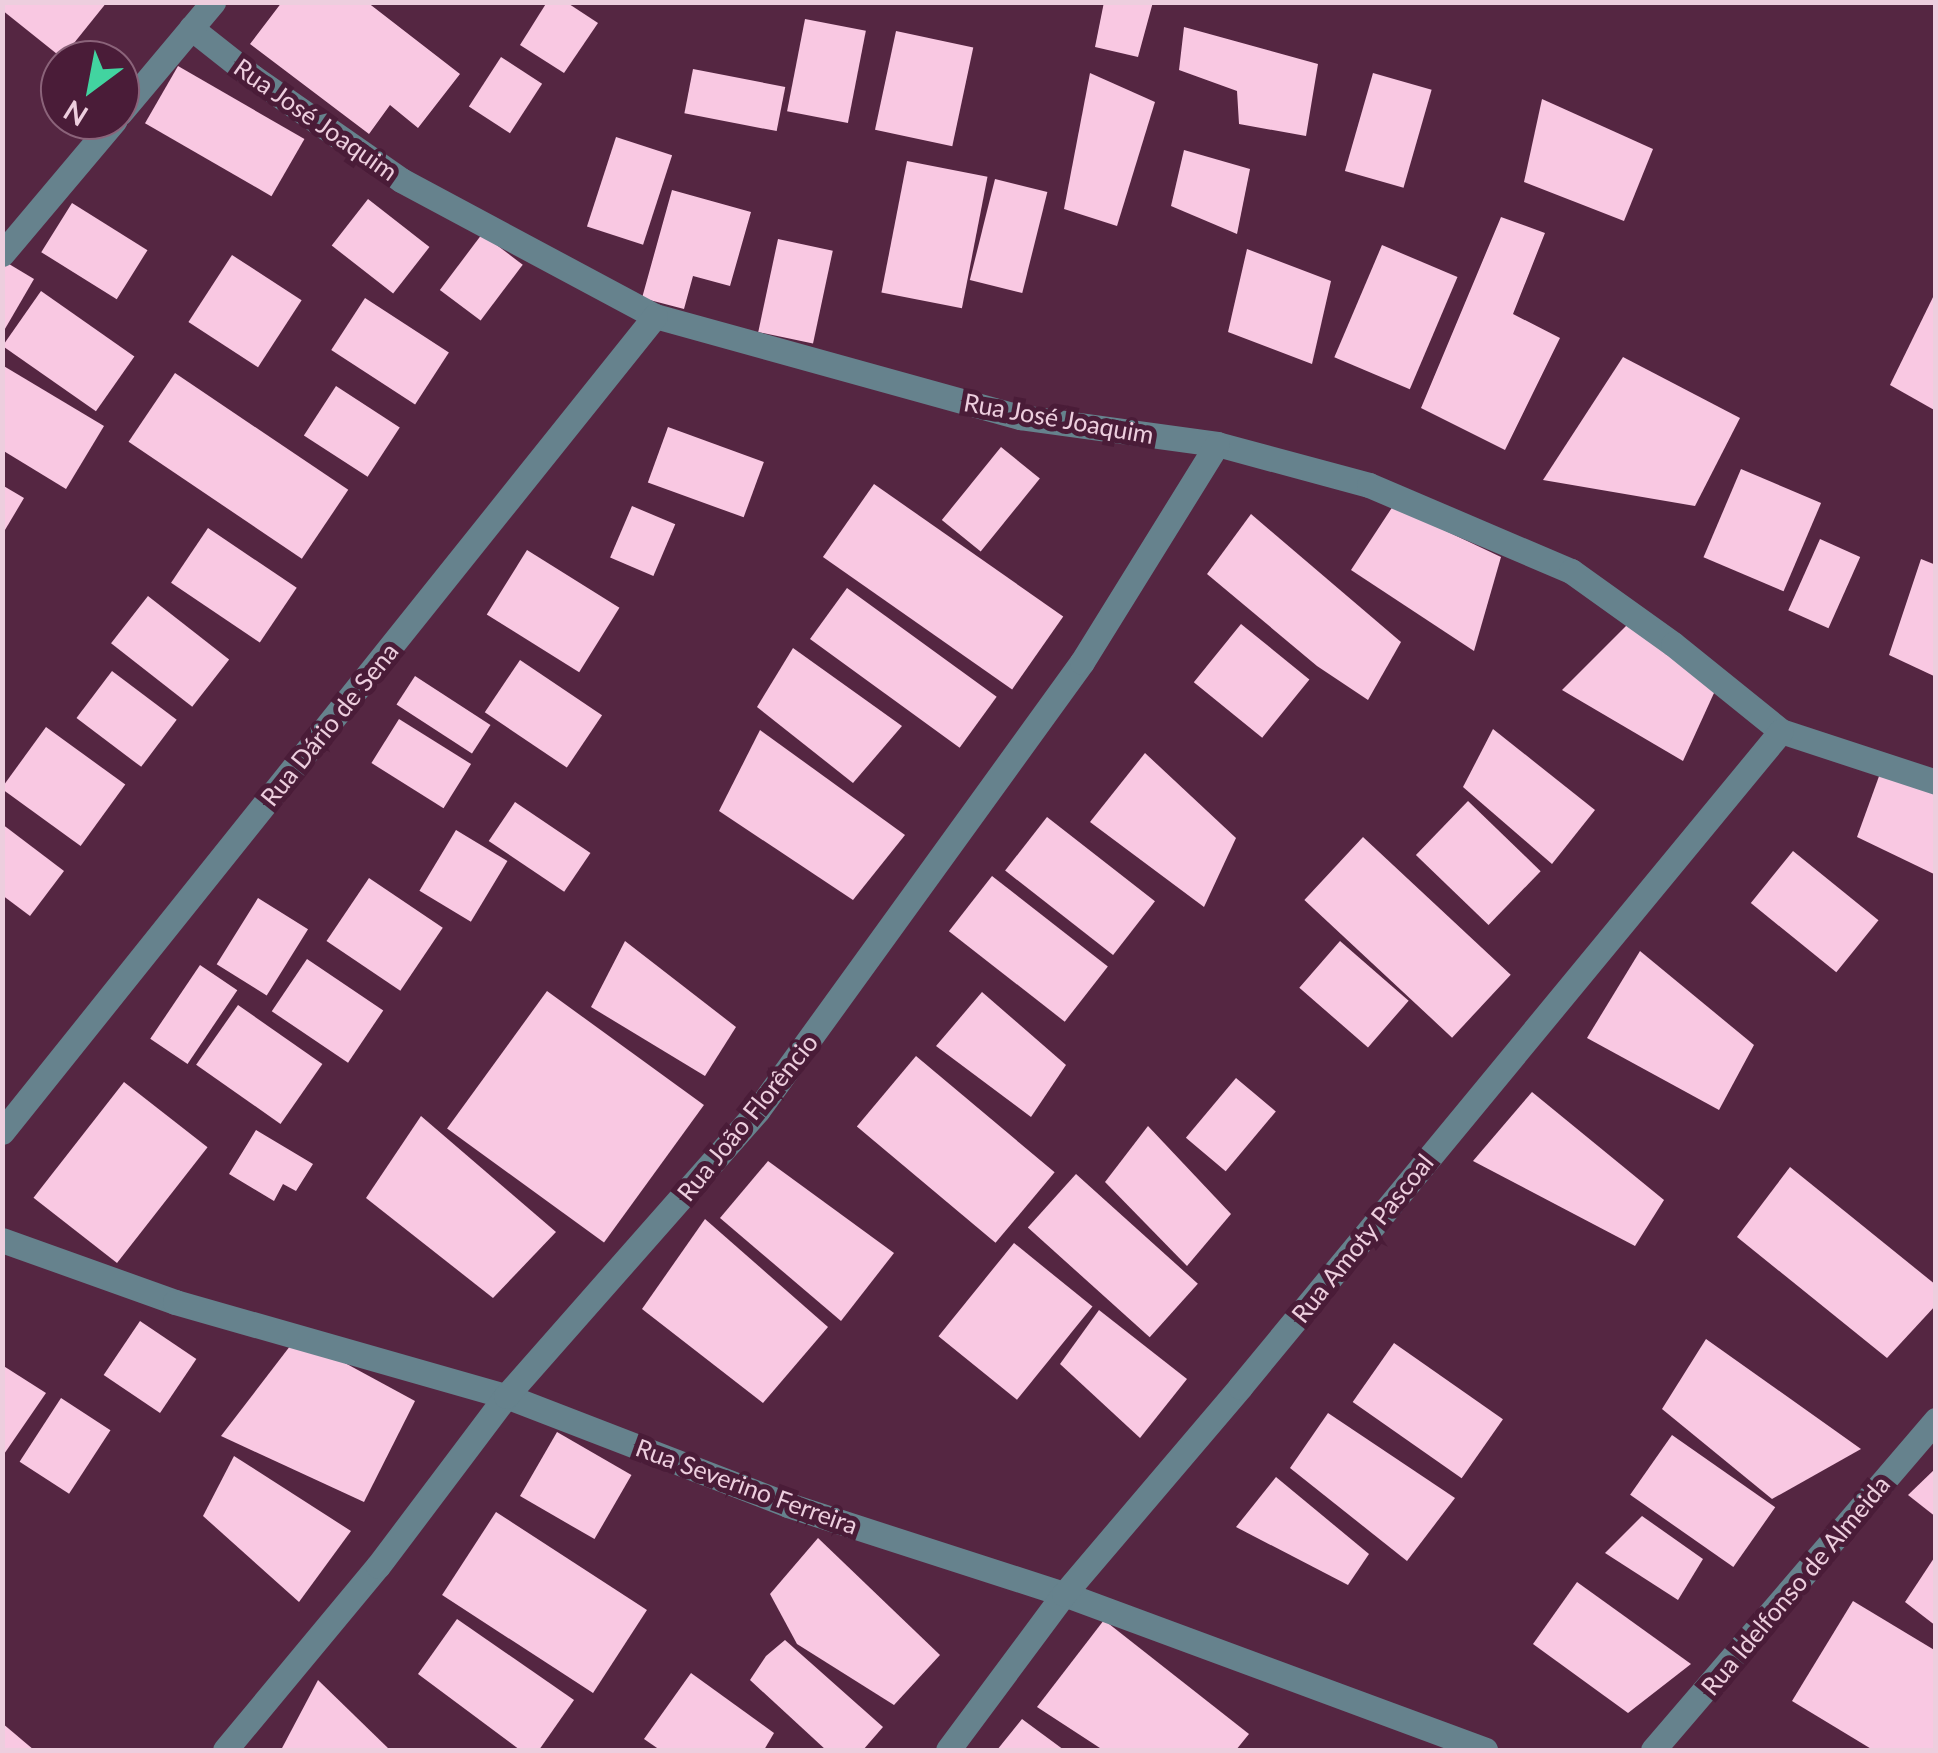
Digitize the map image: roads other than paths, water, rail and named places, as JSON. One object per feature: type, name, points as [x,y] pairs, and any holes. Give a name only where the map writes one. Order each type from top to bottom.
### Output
[{"type":"street","points":[[140,90],[212,2]]},
{"type":"street","name":"Rua José Joaquim","points":[[191,28],[401,180],[655,316],[1020,417],[1217,444],[1369,485],[1572,570],[1782,731],[1936,782]]},
{"type":"street","points":[[2,254],[97,140]]},
{"type":"street","name":"Rua Dário de Sena","points":[[2,1132],[655,316]]},
{"type":"street","name":"Rua João Florêncio","points":[[225,1750],[378,1566],[506,1396],[734,1138],[806,1046],[1082,662],[1217,444]]},
{"type":"street","name":"Rua Amoty Pascoal","points":[[948,1750],[1064,1594],[1240,1388],[1782,731]]},
{"type":"street","name":"Rua Severino Ferreira","points":[[2,1240],[175,1302],[506,1396],[788,1504],[1064,1594],[1485,1750]]},
{"type":"street","name":"Rua Idelfonso de Almeida","points":[[1653,1750],[1936,1420]]}]
